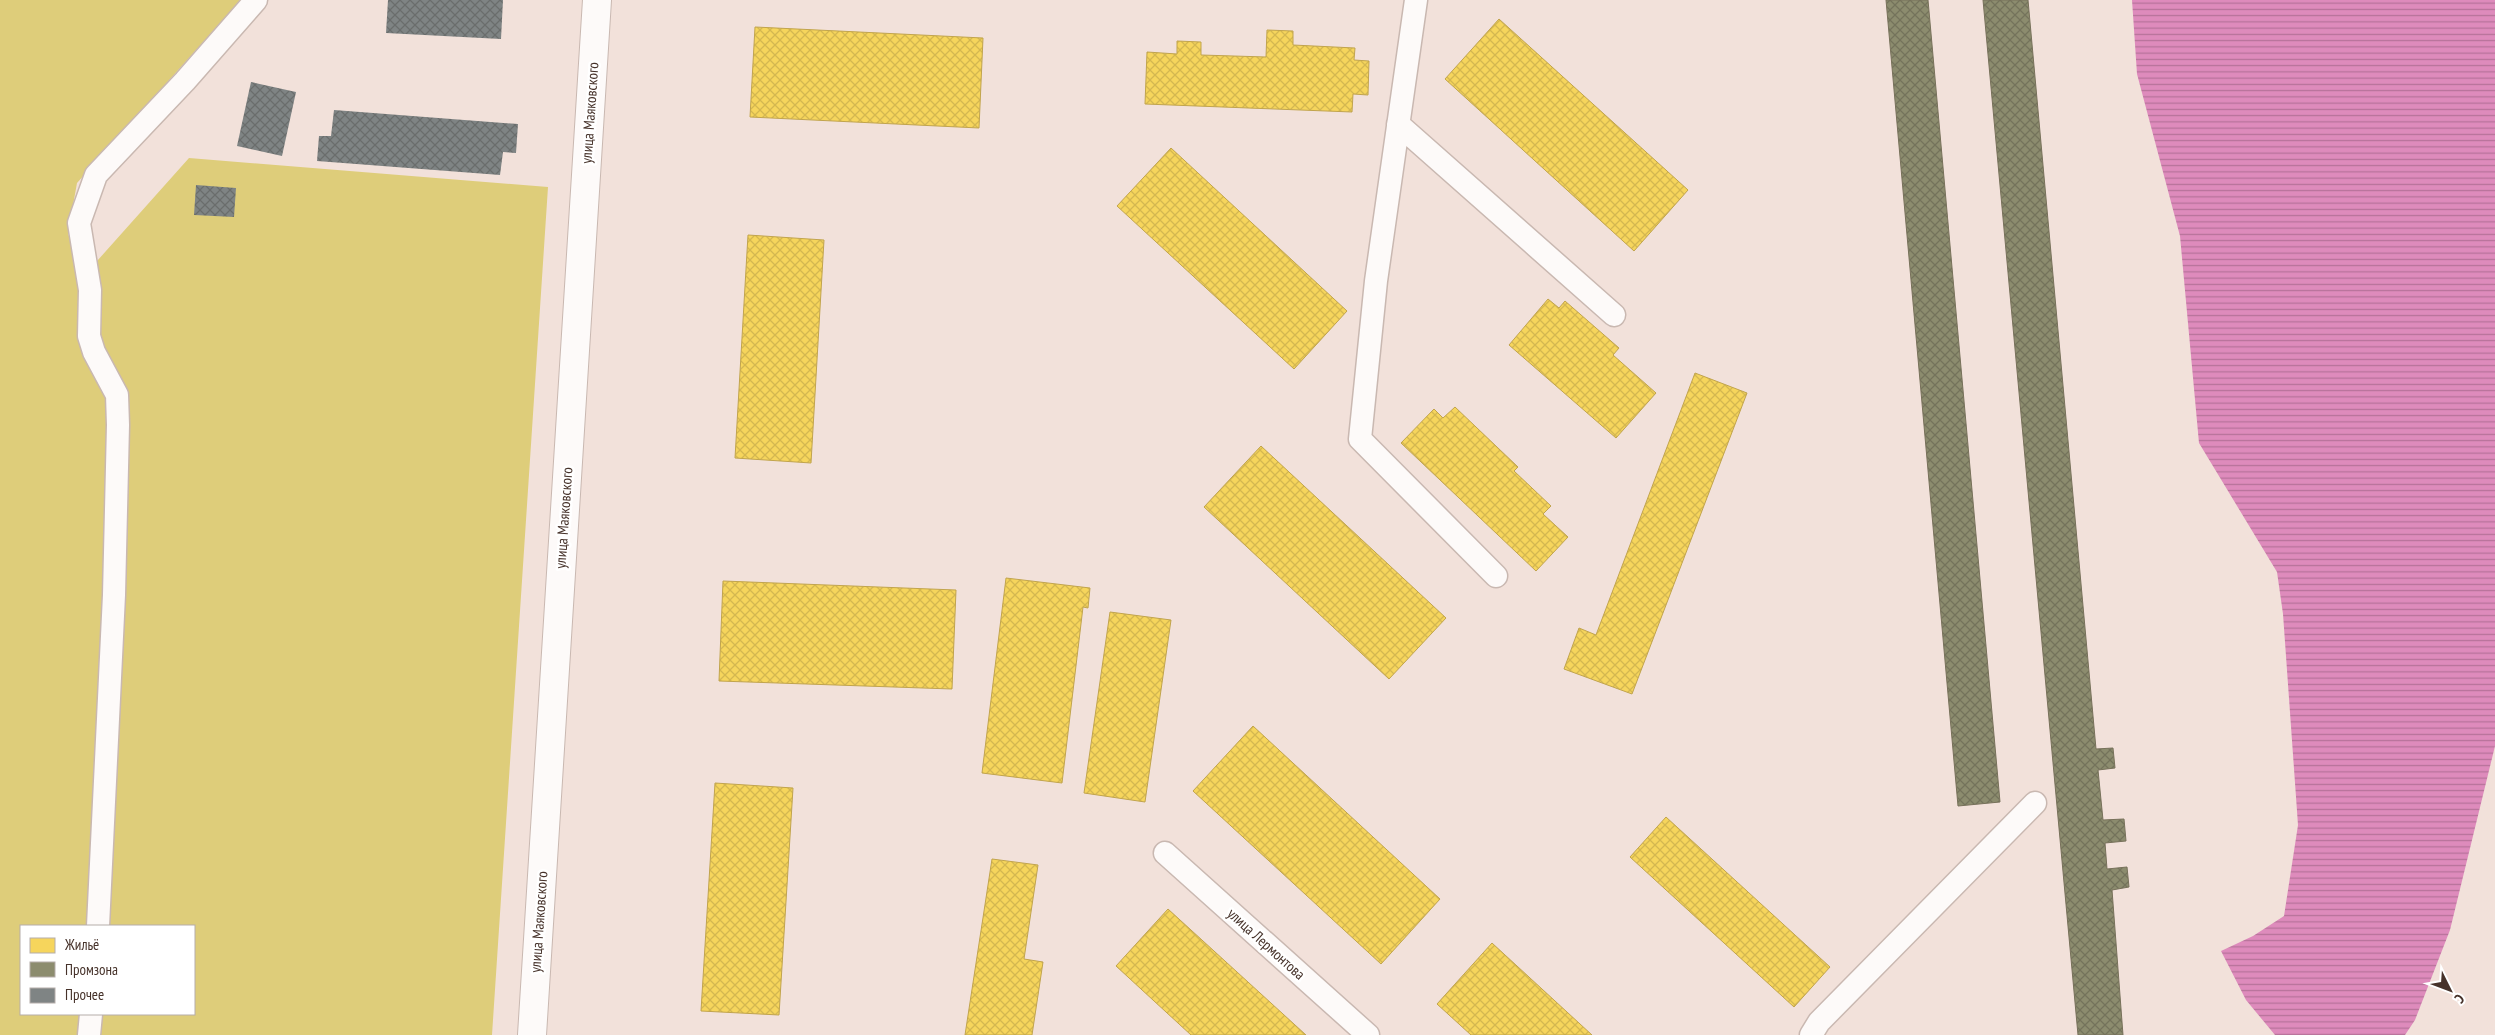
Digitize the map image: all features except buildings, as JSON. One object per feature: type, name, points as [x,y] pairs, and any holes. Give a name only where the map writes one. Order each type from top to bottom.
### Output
[{"type":"street","name":"улица Маяковского","points":[[532,1035],[597,0]]},
{"type":"lane","points":[[98,925],[114,596],[118,425],[117,395],[94,352],[89,336],[90,290],[79,223],[96,175],[185,80],[256,0]]},
{"type":"lane","points":[[1416,0],[1376,281],[1360,439],[1496,576]]},
{"type":"lane","points":[[1398,124],[1614,315]]},
{"type":"lane","points":[[1812,1035],[1819,1022],[2034,803]]},
{"type":"lane","name":"улица Лермонтова","points":[[1165,853],[1368,1035]]},
{"type":"lane","points":[[89,1035],[90,1015]]},
{"type":"shaded area","points":[[0,0],[241,0],[77,183],[68,233],[81,279],[189,158],[548,187],[492,1035],[0,1035]]},
{"type":"shaded area","points":[[2132,0],[2495,0],[2495,746],[2450,930],[2415,1020],[2405,1035],[2275,1035],[2246,1000],[2221,951],[2253,936],[2284,916],[2298,825],[2283,614],[2277,572],[2199,443],[2180,236],[2137,74]]}]
